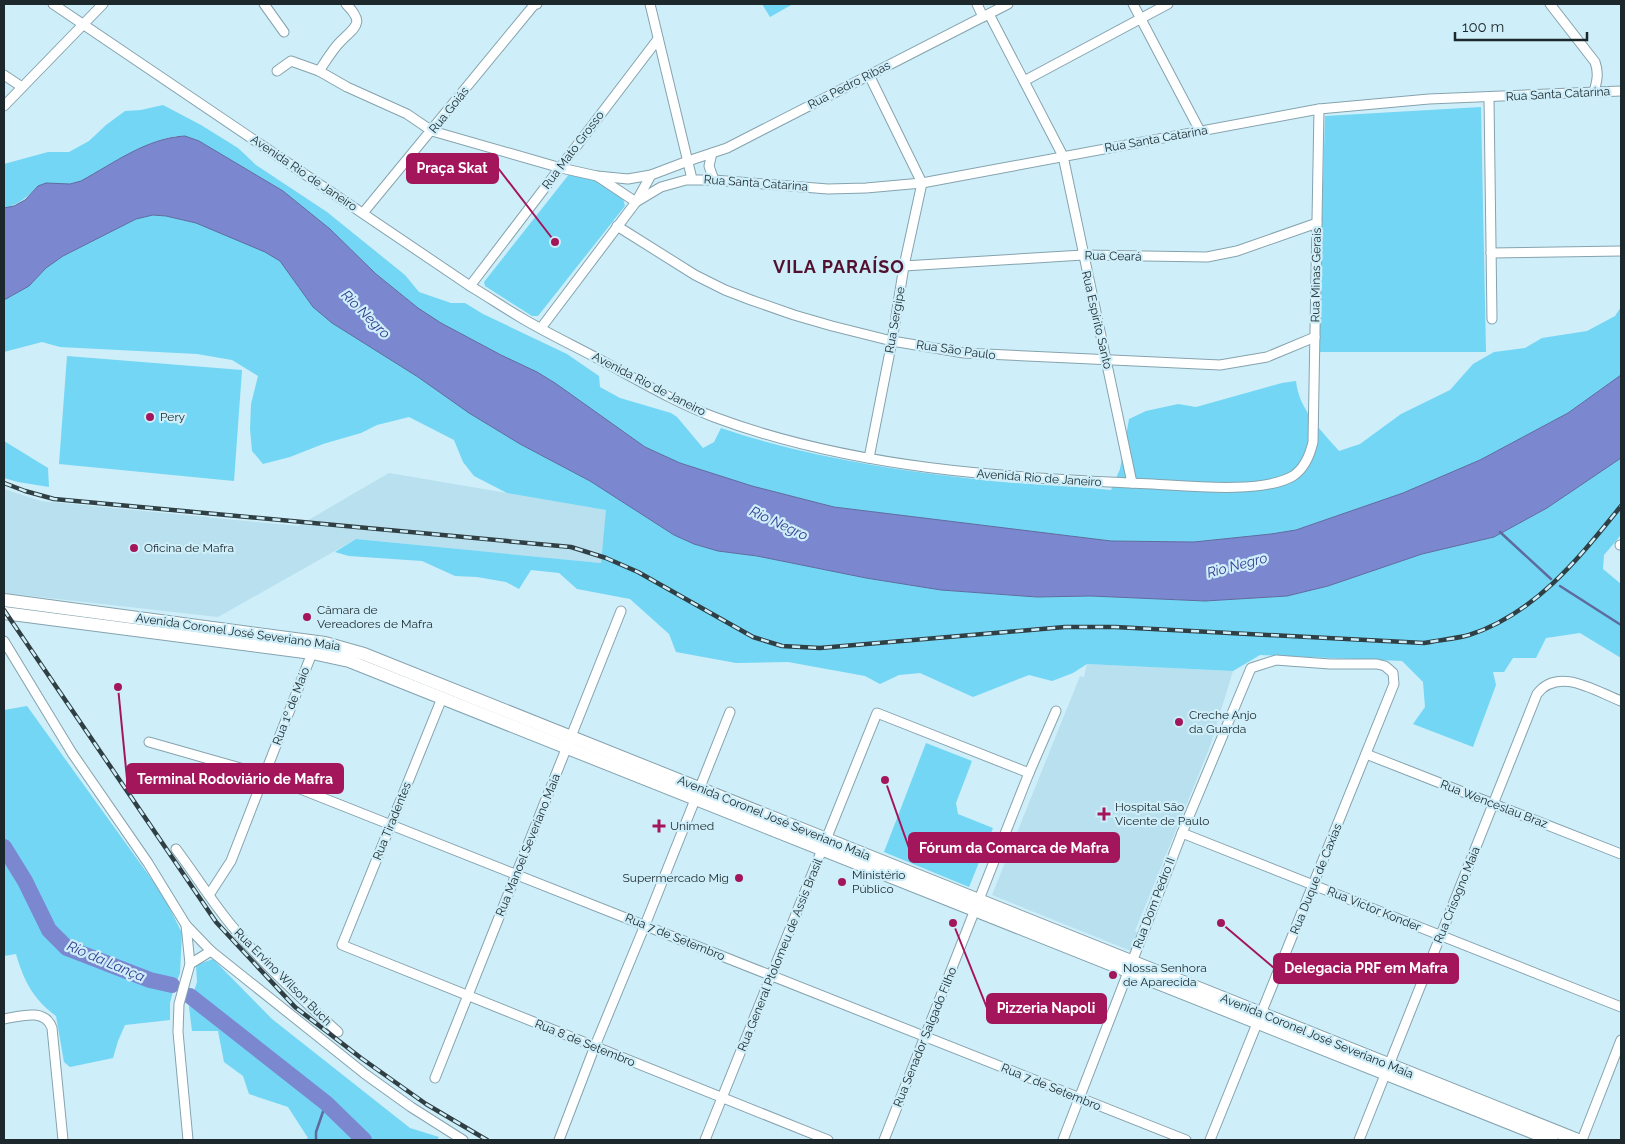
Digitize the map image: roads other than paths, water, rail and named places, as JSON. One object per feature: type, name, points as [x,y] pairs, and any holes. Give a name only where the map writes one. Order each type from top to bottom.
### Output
[{"type":"main road","name":"Avenida Coronel José Severiano Maia","points":[[4,600],[339,646],[373,657],[569,742],[1387,1069],[1552,1140]]},
{"type":"main road","name":"Avenida Coronel José Severiano Maia","points":[[4,613],[312,653],[349,661],[442,698],[569,742]]},
{"type":"main road","name":"Avenida Coronel José Severiano Maia","points":[[1387,1069],[1578,1140]]},
{"type":"street","name":"Avenida Rio de Janeiro","points":[[53,4],[470,286],[521,318],[671,398],[716,417],[782,438],[869,458],[983,475],[1227,488],[1275,482],[1293,476],[1310,456],[1313,442]]},
{"type":"street","points":[[4,106],[103,4]]},
{"type":"street","points":[[264,4],[284,32]]},
{"type":"street","points":[[319,70],[340,42],[356,28],[358,21],[355,13],[346,4]]},
{"type":"street","name":"Rua Goiás","points":[[363,213],[534,4]]},
{"type":"street","name":"Rua Santa Catarina","points":[[650,4],[692,179]]},
{"type":"street","name":"Rua Espírito Santo","points":[[977,4],[986,15],[1024,81],[1063,156],[1132,483]]},
{"type":"street","name":"Rua Pedro Ribas","points":[[688,161],[727,148],[1008,4]]},
{"type":"street","points":[[1133,4],[1200,130]]},
{"type":"street","points":[[1024,81],[1168,4]]},
{"type":"street","points":[[1550,4],[1596,62],[1598,79],[1594,92]]},
{"type":"street","name":"Rua Mato Grosso","points":[[470,286],[658,39]]},
{"type":"street","points":[[277,71],[291,61],[319,70],[347,87],[406,114],[432,131],[561,168],[597,176],[628,179],[652,175],[688,161]]},
{"type":"street","points":[[4,75],[22,88]]},
{"type":"street","points":[[869,75],[922,183]]},
{"type":"street","name":"Rua Santa Catarina","points":[[636,202],[661,187],[692,179],[828,189],[922,183],[1319,109],[1429,99],[1621,91]]},
{"type":"street","points":[[1489,98],[1492,319]]},
{"type":"street","name":"Rua Minas Gerais","points":[[1313,442],[1319,109]]},
{"type":"street","points":[[712,153],[709,166],[714,180]]},
{"type":"street","points":[[541,328],[636,202],[652,175]]},
{"type":"street","points":[[597,176],[636,202]]},
{"type":"street","name":"Rua Sergipe","points":[[869,458],[904,266],[922,183]]},
{"type":"street","name":"Rua Ceará","points":[[904,266],[1083,255],[1207,257],[1223,255],[1317,223]]},
{"type":"street","name":"Rua São Paulo","points":[[617,226],[695,275],[725,290],[794,315],[892,340],[971,354],[1207,366],[1233,364],[1267,357],[1315,337]]},
{"type":"street","points":[[1491,253],[1621,251]]},
{"type":"street","name":"Rua Manoel Severiano Maia","points":[[435,1078],[621,611]]},
{"type":"street","points":[[4,641],[72,753],[129,835],[186,925],[211,951],[365,1074],[411,1107],[464,1140]]},
{"type":"street","name":"Rua 1º de Maio","points":[[209,895],[231,861],[312,653]]},
{"type":"street","name":"Rua Duque de Caxias","points":[[1210,1140],[1394,684],[1393,673],[1385,666],[1377,664],[1330,664],[1276,660],[1251,668]]},
{"type":"street","name":"Rua Dom Pedro II","points":[[1063,1140],[1182,833],[1251,668]]},
{"type":"street","name":"Rua Crisogno Maia","points":[[1359,1140],[1537,694],[1542,687],[1551,682],[1562,680],[1621,701]]},
{"type":"street","name":"Rua Tiradentes","points":[[342,945],[442,698]]},
{"type":"street","name":"Rua Senador Salgado Filho","points":[[884,1140],[1029,772],[1056,711]]},
{"type":"street","points":[[559,1140],[594,1046],[645,926],[730,712]]},
{"type":"street","name":"Rua General Ptolomeu de Assis Brasil","points":[[705,1140],[877,713],[1029,772]]},
{"type":"street","name":"Rua 7 de Setembro","points":[[149,742],[265,775],[1186,1140]]},
{"type":"street","name":"Rua Wenceslau Braz","points":[[1366,754],[1621,854]]},
{"type":"street","name":"Rua Victor Konder","points":[[1182,833],[1621,1007]]},
{"type":"street","name":"Rua Ervino Wilson Buch","points":[[176,849],[230,925],[275,973],[338,1032]]},
{"type":"street","points":[[186,925],[190,964],[181,996],[178,1032],[188,1140]]},
{"type":"street","name":"Rua 8 de Setembro","points":[[342,945],[828,1140]]},
{"type":"street","points":[[190,964],[211,951]]},
{"type":"street","points":[[4,1019],[37,1015],[44,1017],[50,1022],[63,1140]]},
{"type":"street","points":[[1582,1140],[1621,1040]]},
{"type":"water","name":"Rio Negro","points":[[185,136],[199,141],[283,191],[330,229],[376,274],[418,308],[441,323],[555,383],[645,447],[680,463],[752,486],[834,507],[1111,541],[1194,542],[1296,530],[1403,493],[1480,460],[1568,413],[1621,375],[1621,458],[1547,508],[1494,537],[1422,554],[1328,586],[1287,596],[1205,601],[1091,596],[1037,597],[941,590],[866,578],[757,556],[718,551],[694,544],[674,535],[590,481],[520,444],[469,413],[418,377],[332,323],[313,307],[280,261],[265,252],[196,223],[153,215],[136,219],[63,256],[46,268],[29,286],[4,300],[4,208],[14,206],[25,200],[38,186],[46,183],[70,184],[81,181],[144,146],[157,141]]},
{"type":"waterway","points":[[1500,532],[1551,579]]},
{"type":"waterway","points":[[1560,586],[1621,625]]},
{"type":"waterway","name":"Rio da Lança","points":[[4,847],[25,881],[49,930],[67,948],[150,980],[172,985]]},
{"type":"waterway","name":"Rio da Lança","points":[[190,996],[326,1103],[364,1140]]},
{"type":"waterway","points":[[316,1140],[316,1132],[326,1103]]},
{"type":"railway","points":[[4,483],[54,499],[571,547],[606,558],[638,572],[753,637],[782,646],[820,648],[1065,627],[1115,627],[1424,643],[1458,638],[1493,626],[1535,599],[1572,564],[1621,506]]},
{"type":"railway","points":[[4,610],[216,922],[295,1007],[361,1058],[426,1104],[487,1140]]},
{"type":"place","name":"Praça Skat","points":[[555,242]]},
{"type":"place","name":"Pery","points":[[150,417]]},
{"type":"place","name":"Oficina de Mafra","points":[[134,548]]},
{"type":"place","name":"Câmara de Vereadores de Mafra","points":[[307,617]]},
{"type":"place","name":"Terminal Rodoviário de Mafra","points":[[118,687]]},
{"type":"place","name":"Creche Anjo da Guarda","points":[[1179,722]]},
{"type":"place","name":"Fórum da Comarca de Mafra","points":[[885,780]]},
{"type":"place","name":"Hospital São Vicente de Paulo","points":[[1104,814]]},
{"type":"place","name":"Unimed","points":[[659,826]]},
{"type":"place","name":"Supermercado Mig","points":[[739,878]]},
{"type":"place","name":"Ministério Público","points":[[842,882]]},
{"type":"place","name":"Pizzeria Napoli","points":[[953,923]]},
{"type":"place","name":"Delegacia PRF em Mafra","points":[[1221,923]]},
{"type":"place","name":"Nossa Senhora de Aparecida","points":[[1113,975]]},
{"type":"district","name":"VILA PARAÍSO","points":[[839,266]]}]
